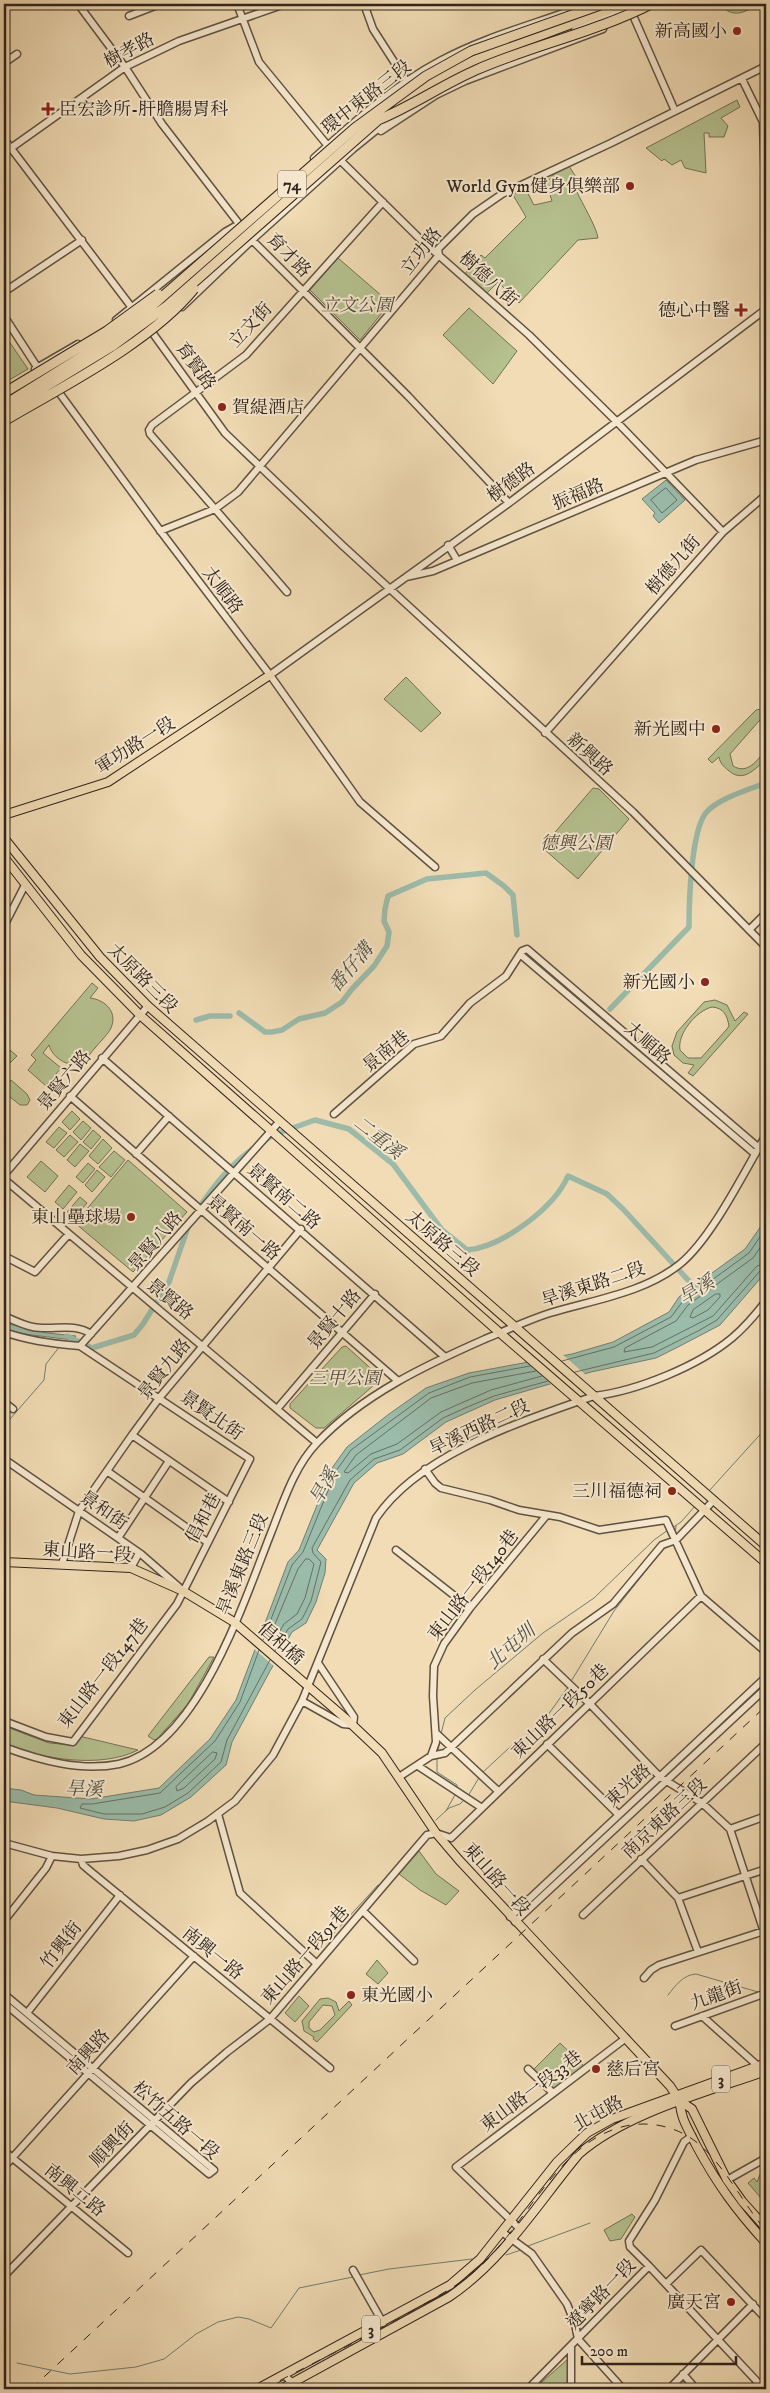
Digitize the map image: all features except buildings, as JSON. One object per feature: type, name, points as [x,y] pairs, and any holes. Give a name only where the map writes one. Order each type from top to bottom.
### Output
[{"type":"highway","name":"74","points":[[4,405],[110,340],[165,296],[355,128],[426,76],[472,51],[603,4]]},
{"type":"highway","name":"74","points":[[378,120],[408,107],[448,83],[477,70],[651,4]]},
{"type":"highway","name":"74","points":[[4,412],[111,348],[167,306],[378,120],[445,75],[475,60],[627,5]]},
{"type":"highway","points":[[4,393],[106,331],[204,260]]},
{"type":"highway","points":[[4,420],[92,369],[147,331],[185,300],[211,268]]},
{"type":"main road","name":"軍功路一段","points":[[4,815],[108,782],[270,675]]},
{"type":"main road","name":"太原路三段","points":[[4,838],[100,957],[148,1006],[590,1393]]},
{"type":"main road","name":"太原路三段","points":[[4,856],[81,955],[140,1015],[580,1401]]},
{"type":"main road","points":[[590,1393],[766,1546]]},
{"type":"main road","points":[[580,1401],[704,1511],[766,1563]]},
{"type":"main road","name":"東山路一段","points":[[4,1562],[131,1568],[183,1591],[234,1622],[242,1629]]},
{"type":"main road","name":"倡和橋","points":[[242,1629],[301,1680]]},
{"type":"main road","name":"東山路一段","points":[[301,1680],[353,1725],[382,1754],[436,1833],[513,1920],[626,2038],[678,2098],[692,2109],[727,2180],[742,2201],[766,2228]]},
{"type":"main road","name":"北屯路","points":[[296,2386],[449,2297],[472,2281],[500,2252],[579,2154],[589,2146],[618,2128],[678,2098],[766,2063]]},
{"type":"main road","name":"北屯路","points":[[382,2323],[450,2285],[480,2259],[560,2158],[587,2133],[612,2119],[766,2071]]},
{"type":"main road","points":[[678,2098],[680,2114],[729,2202],[766,2243]]},
{"type":"main road","name":"3","points":[[257,2389],[382,2323]]},
{"type":"main road","name":"3","points":[[281,2389],[296,2386]]},
{"type":"street","name":"育才路","points":[[78,4],[125,67],[162,124],[252,240],[360,348],[509,503]]},
{"type":"street","points":[[129,16],[160,4]]},
{"type":"street","points":[[237,4],[259,62],[328,146]]},
{"type":"street","name":"樹孝路","points":[[4,153],[125,67],[179,41],[286,4]]},
{"type":"street","points":[[364,4],[373,29],[407,82]]},
{"type":"street","name":"環中東路三段","points":[[4,397],[109,336],[164,294],[239,224],[389,94],[441,61],[470,47],[588,4]]},
{"type":"street","name":"環中東路三段","points":[[4,425],[150,329],[219,274],[252,240],[353,149],[419,97],[449,79],[627,5],[640,4]]},
{"type":"street","name":"環中東路三段","points":[[353,149],[436,95],[465,81],[634,16],[658,4]]},
{"type":"street","points":[[627,5],[634,16],[675,111]]},
{"type":"street","points":[[4,63],[17,54]]},
{"type":"street","name":"立功路","points":[[160,531],[215,510],[238,492],[439,255],[438,249],[468,219],[502,194],[766,66]]},
{"type":"street","points":[[742,79],[763,122],[766,215]]},
{"type":"street","name":"育賢路","points":[[4,138],[131,307],[150,329],[225,433],[260,468],[389,587]]},
{"type":"street","name":"樹德八街","points":[[341,160],[439,255],[529,336],[616,421]]},
{"type":"street","name":"立文街","points":[[287,592],[150,434],[149,430],[152,425],[246,355],[302,290],[383,202]]},
{"type":"street","name":"環中東路三段","points":[[4,388],[105,328],[224,232],[239,224]]},
{"type":"street","points":[[4,292],[82,240]]},
{"type":"street","name":"樹德路","points":[[270,675],[389,587],[509,503],[766,309]]},
{"type":"street","name":"太順路","points":[[4,316],[36,368],[57,390],[160,531],[270,675],[360,802],[435,867]]},
{"type":"street","name":"環中東路三段","points":[[4,420],[57,390]]},
{"type":"street","name":"樹德九街","points":[[545,733],[723,532],[616,421]]},
{"type":"street","name":"振福路","points":[[402,578],[432,571],[713,454],[766,440]]},
{"type":"street","points":[[723,532],[766,495]]},
{"type":"street","points":[[448,545],[457,560]]},
{"type":"street","name":"新興路","points":[[389,587],[632,812],[766,947]]},
{"type":"street","points":[[4,926],[25,885]]},
{"type":"street","points":[[749,930],[766,913]]},
{"type":"street","name":"太順路","points":[[527,949],[759,1148]]},
{"type":"street","name":"景南巷","points":[[334,1114],[414,1044],[440,1036],[470,1003],[506,976],[522,951],[527,949]]},
{"type":"street","name":"太順路","points":[[521,955],[755,1154]]},
{"type":"street","name":"景賢六路","points":[[4,1175],[148,1006]]},
{"type":"street","points":[[599,1010],[599,1020]]},
{"type":"street","name":"景賢南二路","points":[[102,1058],[446,1357]]},
{"type":"street","name":"景賢南一路","points":[[70,1096],[398,1380]]},
{"type":"street","points":[[136,1154],[169,1116]]},
{"type":"street","name":"景賢八路","points":[[80,1346],[133,1289],[280,1122]]},
{"type":"street","name":"旱溪東路二段","points":[[504,1333],[515,1326],[548,1314],[620,1293],[664,1275],[682,1262],[704,1236],[766,1135]]},
{"type":"street","name":"景賢路","points":[[4,1179],[68,1235],[317,1443]]},
{"type":"street","name":"景賢九路","points":[[62,1564],[79,1511],[106,1471],[160,1397],[300,1229]]},
{"type":"street","points":[[4,1256],[35,1272],[68,1235]]},
{"type":"street","name":"景賢十路","points":[[277,1409],[375,1294]]},
{"type":"street","name":"旱溪西路二段","points":[[4,1843],[52,1856],[81,1859],[119,1856],[147,1850],[190,1833],[218,1814],[234,1801],[273,1755],[302,1701],[376,1518],[386,1503],[425,1469],[507,1427],[580,1401],[590,1393],[658,1378],[706,1355],[731,1338],[766,1301]]},
{"type":"street","points":[[4,1316],[32,1327],[72,1327],[83,1329],[90,1334]]},
{"type":"street","points":[[4,1332],[20,1339],[41,1343],[80,1346]]},
{"type":"street","name":"旱溪東路三段","points":[[4,1747],[50,1762],[76,1765],[120,1764],[144,1754],[169,1734],[184,1717],[213,1666],[234,1622],[300,1464],[317,1443],[349,1416],[398,1380],[446,1357],[504,1333]]},
{"type":"street","name":"景賢北街","points":[[80,1346],[160,1397],[250,1459]]},
{"type":"street","points":[[4,1402],[13,1409]]},
{"type":"street","points":[[132,1435],[229,1502]]},
{"type":"street","name":"景和街","points":[[4,1459],[140,1554],[183,1591]]},
{"type":"street","name":"倡和巷","points":[[183,1591],[250,1459]]},
{"type":"street","points":[[118,1538],[169,1461]]},
{"type":"street","points":[[425,1469],[441,1488],[546,1516],[560,1517],[599,1530],[653,1520],[666,1520],[701,1596],[766,1652]]},
{"type":"street","points":[[106,1471],[207,1542]]},
{"type":"street","points":[[399,1778],[431,1756],[439,1756],[452,1747],[572,1633],[613,1604],[662,1545],[676,1540],[714,1500]]},
{"type":"street","name":"東山路一段140巷","points":[[431,1756],[437,1734],[433,1696],[435,1659],[455,1626],[546,1516]]},
{"type":"street","points":[[396,1550],[470,1608]]},
{"type":"street","points":[[131,1568],[140,1554]]},
{"type":"street","name":"東山路一段147巷","points":[[4,1721],[46,1737],[73,1742],[177,1604],[183,1591]]},
{"type":"street","name":"東山路一段50巷","points":[[436,1833],[451,1838],[701,1596]]},
{"type":"street","points":[[543,1659],[663,1778],[702,1803],[730,1829],[765,1935],[698,1952],[673,1962],[659,1965],[644,1978]]},
{"type":"street","points":[[302,1701],[343,1724],[353,1725],[354,1717],[318,1663]]},
{"type":"street","name":"東光路","points":[[513,1920],[766,1677]]},
{"type":"street","name":"東光路","points":[[513,1920],[618,1814],[663,1778],[766,1688]]},
{"type":"street","points":[[437,1734],[498,1791]]},
{"type":"street","name":"南京東路三段","points":[[583,1915],[766,1743]]},
{"type":"street","points":[[547,1744],[618,1814]]},
{"type":"street","points":[[418,1766],[482,1808]]},
{"type":"street","points":[[218,1814],[240,1893],[317,1964]]},
{"type":"street","points":[[730,1829],[766,1816]]},
{"type":"street","name":"東山路一段91巷","points":[[270,2019],[427,1836],[436,1833]]},
{"type":"street","points":[[4,1921],[46,1868],[52,1856]]},
{"type":"street","name":"南興一路","points":[[81,1859],[83,1865],[330,2068]]},
{"type":"street","points":[[641,1859],[678,1898],[698,1952]]},
{"type":"street","points":[[678,1898],[766,1869]]},
{"type":"street","name":"竹興街","points":[[27,2013],[120,1895]]},
{"type":"street","name":"東山路一段91巷","points":[[363,1911],[414,1961]]},
{"type":"street","name":"南興路","points":[[4,2167],[194,1956]]},
{"type":"street","name":"九龍街","points":[[675,2026],[766,1992]]},
{"type":"street","name":"松竹五路一段","points":[[4,1994],[91,2072]]},
{"type":"street","name":"松竹五路一段","points":[[4,2003],[214,2170],[209,2174],[154,2123]]},
{"type":"street","points":[[702,2016],[758,2066]]},
{"type":"street","name":"順興街","points":[[4,2276],[209,2067],[270,2019]]},
{"type":"street","name":"東山路一段33巷","points":[[510,2221],[456,2167],[626,2038]]},
{"type":"street","points":[[528,2069],[553,2093]]},
{"type":"street","name":"遼寧路一段","points":[[528,2389],[649,2266],[630,2247],[629,2241],[654,2200],[684,2142],[692,2136]]},
{"type":"street","name":"南興二路","points":[[4,2151],[128,2253]]},
{"type":"street","points":[[727,2180],[766,2158]]},
{"type":"street","points":[[510,2221],[519,2228]]},
{"type":"street","points":[[502,2232],[538,2261],[567,2304],[575,2324],[578,2339],[623,2389]]},
{"type":"street","points":[[666,2284],[701,2250],[766,2319]]},
{"type":"street","points":[[649,2266],[764,2389]]},
{"type":"street","points":[[354,2271],[382,2323]]},
{"type":"street","points":[[669,2389],[753,2304]]},
{"type":"street","points":[[571,2347],[571,2389]]},
{"type":"street","points":[[683,2374],[696,2389]]},
{"type":"street","points":[[284,2375],[296,2386]]},
{"type":"green space","points":[[720,4],[737,7],[747,4],[758,4],[743,12],[734,13],[729,12]]},
{"type":"green space","points":[[737,100],[740,107],[721,118],[728,126],[724,137],[709,137],[709,133],[704,133],[706,173],[685,168],[681,160],[672,165],[664,159],[662,161],[646,148]]},
{"type":"green space","points":[[569,166],[581,185],[577,192],[598,238],[578,240],[519,303],[498,282],[485,295],[464,275],[481,255],[485,258],[526,217],[513,195],[525,188],[534,205],[552,201],[546,183],[555,173]]},
{"type":"green space","name":"立文公園","points":[[338,258],[390,303],[360,340],[310,290]]},
{"type":"green space","points":[[469,308],[517,351],[493,384],[443,335]]},
{"type":"green space","points":[[4,334],[28,369],[4,383]]},
{"type":"green space","points":[[406,677],[441,713],[421,732],[384,699]]},
{"type":"green space","points":[[766,708],[766,719],[759,721],[730,754],[733,766],[743,769],[756,762],[766,750],[766,759],[758,767],[748,774],[739,776],[733,774],[725,767],[719,757],[712,763],[708,759],[756,710]]},
{"type":"green space","name":"德興公園","points":[[593,788],[599,789],[629,819],[578,879],[545,850],[544,845]]},
{"type":"green space","points":[[92,983],[98,988],[90,998],[101,1001],[112,1013],[113,1018],[110,1030],[86,1059],[77,1064],[61,1061],[53,1054],[49,1045],[43,1053],[61,1068],[46,1086],[28,1070],[36,1060],[31,1055]]},
{"type":"green space","points":[[715,1000],[727,1005],[735,1021],[744,1012],[748,1014],[693,1076],[688,1073],[694,1065],[683,1063],[674,1055],[672,1046],[677,1032],[704,1002]],"holes":[[[712,1007],[724,1013],[729,1026],[701,1058],[688,1058],[680,1050],[681,1037],[694,1018]]]},
{"type":"green space","points":[[4,1045],[17,1056],[6,1067],[4,1065]]},
{"type":"green space","points":[[11,1080],[27,1094],[30,1100],[27,1105],[20,1105],[4,1092]]},
{"type":"green space","points":[[72,1111],[80,1119],[70,1130],[62,1122]]},
{"type":"green space","points":[[83,1121],[91,1128],[81,1140],[73,1132]]},
{"type":"green space","points":[[59,1127],[67,1133],[54,1148],[46,1142]]},
{"type":"green space","points":[[93,1130],[101,1137],[91,1149],[83,1142]]},
{"type":"green space","points":[[70,1135],[78,1142],[64,1157],[56,1150]]},
{"type":"green space","points":[[103,1139],[112,1148],[98,1164],[89,1156]]},
{"type":"green space","points":[[80,1144],[89,1151],[75,1167],[67,1160]]},
{"type":"green space","points":[[114,1151],[125,1160],[111,1177],[99,1167]]},
{"type":"green space","name":"東山壘球場","points":[[128,1160],[187,1212],[133,1272],[75,1223]]},
{"type":"green space","points":[[41,1161],[58,1176],[45,1192],[27,1177]]},
{"type":"green space","points":[[88,1163],[95,1169],[83,1183],[76,1177]]},
{"type":"green space","points":[[97,1170],[105,1177],[92,1192],[85,1185]]},
{"type":"green space","points":[[69,1185],[77,1192],[63,1209],[55,1202]]},
{"type":"green space","points":[[80,1197],[87,1203],[74,1218],[67,1212]]},
{"type":"green space","name":"三甲公園","points":[[346,1346],[379,1376],[380,1380],[324,1428],[316,1428],[290,1408],[290,1404],[342,1347]]},
{"type":"green space","points":[[209,1657],[214,1657],[188,1704],[157,1739],[154,1740],[148,1736]]},
{"type":"green space","points":[[4,1726],[49,1743],[73,1745],[79,1736],[138,1750],[123,1756],[107,1759],[71,1760],[53,1758],[4,1744]]},
{"type":"green space","points":[[419,1851],[436,1874],[459,1891],[446,1905],[420,1890],[399,1874]]},
{"type":"green space","points":[[377,1960],[388,1973],[378,1984],[366,1974]]},
{"type":"green space","points":[[299,1996],[309,2006],[295,2022],[285,2013]]},
{"type":"green space","points":[[328,1998],[336,2002],[339,2011],[349,2001],[352,2005],[317,2042],[313,2039],[314,2037],[304,2031],[302,2021],[320,1999]],"holes":[[[323,2005],[332,2006],[335,2015],[320,2030],[314,2032],[309,2028],[309,2022]]]},
{"type":"green space","points":[[560,2043],[584,2066],[554,2090],[534,2069]]},
{"type":"green space","points":[[766,2168],[763,2190],[766,2188],[766,2204],[748,2183],[754,2178],[757,2182],[761,2172]]},
{"type":"green space","points":[[632,2214],[635,2217],[621,2239],[610,2241],[604,2230]]},
{"type":"green space","points":[[568,2359],[567,2389],[534,2389]]},
{"type":"water","points":[[666,480],[685,500],[659,523],[653,516],[655,513],[642,499]]},
{"type":"water","name":"旱溪","points":[[766,1219],[766,1272],[720,1325],[656,1358],[591,1372],[495,1400],[446,1422],[403,1454],[377,1463],[354,1483],[317,1550],[326,1559],[325,1573],[316,1602],[306,1623],[292,1632],[270,1671],[232,1742],[226,1765],[191,1797],[161,1815],[134,1821],[104,1819],[57,1808],[4,1801],[4,1788],[21,1790],[34,1795],[91,1799],[159,1788],[210,1739],[236,1700],[288,1562],[299,1550],[332,1468],[347,1447],[426,1388],[469,1373],[572,1354],[613,1342],[669,1312],[679,1297],[745,1249]]},
{"type":"water","points":[[4,1323],[47,1333],[76,1336],[73,1340],[16,1333],[4,1328]]},
{"type":"pier","points":[[561,1353],[587,1376],[554,1387],[523,1359]]},
{"type":"pier","points":[[258,1632],[283,1653],[275,1667],[252,1647]]},
{"type":"waterway","name":"番仔溝","points":[[610,1009],[689,927],[690,886],[694,852],[700,824],[705,814],[725,799],[766,783]]},
{"type":"waterway","name":"番仔溝","points":[[239,1013],[265,1032],[272,1032],[282,1030],[299,1019],[325,1013],[342,1002],[374,966],[387,946],[389,932],[384,921],[388,896],[427,879],[486,873],[513,895],[517,935]]},
{"type":"waterway","name":"番仔溝","points":[[196,1020],[210,1016],[230,1016]]},
{"type":"waterway","name":"二重溪","points":[[264,1141],[273,1135],[315,1120],[349,1129],[393,1164],[442,1230],[467,1250],[496,1242],[525,1224],[551,1201],[568,1176],[607,1194],[699,1292]]},
{"type":"waterway","name":"二重溪","points":[[198,1210],[224,1175],[239,1159],[257,1146]]},
{"type":"waterway","name":"二重溪","points":[[67,1336],[92,1348],[134,1335],[169,1282],[188,1227]]},
{"type":"waterway","points":[[4,1426],[44,1380],[46,1364],[60,1346]]},
{"type":"waterway","name":"北屯圳","points":[[709,1491],[766,1428]]},
{"type":"waterway","name":"北屯圳","points":[[672,1528],[681,1522],[696,1505]]},
{"type":"waterway","name":"北屯圳","points":[[675,1535],[676,1526]]},
{"type":"waterway","name":"北屯圳","points":[[441,1734],[445,1718],[475,1690],[543,1633],[594,1598],[654,1540],[668,1530]]},
{"type":"waterway","name":"北屯圳","points":[[570,1683],[614,1611],[663,1549],[674,1544]]},
{"type":"waterway","name":"北屯圳","points":[[482,1773],[509,1748],[540,1726],[568,1687]]},
{"type":"waterway","name":"北屯圳","points":[[438,1751],[440,1740]]},
{"type":"waterway","name":"北屯圳","points":[[437,1757],[437,1772],[457,1785],[457,1789]]},
{"type":"waterway","name":"北屯圳","points":[[468,1796],[480,1776]]},
{"type":"waterway","name":"北屯圳","points":[[446,1811],[456,1793]]},
{"type":"waterway","name":"北屯圳","points":[[436,1820],[449,1808],[460,1804],[465,1799]]},
{"type":"waterway","points":[[330,1944],[334,1933],[378,1885]]},
{"type":"waterway","points":[[668,1995],[684,1978],[696,1974],[758,1992]]},
{"type":"waterway","points":[[528,2246],[590,2223]]},
{"type":"waterway","points":[[506,2255],[521,2250]]},
{"type":"waterway","points":[[359,2275],[389,2269],[472,2259]]},
{"type":"waterway","points":[[17,2363],[70,2374],[136,2367],[164,2359],[196,2334],[218,2322],[238,2317],[249,2319],[271,2328],[299,2288],[353,2277]]},
{"type":"railway","points":[[31,2389],[766,1706]]},
{"type":"railway","points":[[264,2389],[402,2317],[449,2290],[469,2276],[495,2252],[549,2181],[569,2159],[590,2141],[615,2129],[643,2124],[658,2125],[673,2129],[693,2139],[718,2164],[766,2231]]},
{"type":"place","name":"新高國小","points":[[737,31]]},
{"type":"place","name":"臣宏診所-肝膽腸胃科","points":[[48,109]]},
{"type":"place","name":"World Gym健身俱樂部","points":[[630,186]]},
{"type":"place","name":"德心中醫","points":[[741,310]]},
{"type":"place","name":"賀緹酒店","points":[[222,407]]},
{"type":"place","name":"新光國中","points":[[716,729]]},
{"type":"place","name":"新光國小","points":[[705,982]]},
{"type":"place","name":"東山壘球場","points":[[131,1217]]},
{"type":"place","name":"三川福德祠","points":[[672,1491]]},
{"type":"place","name":"東光國小","points":[[351,1995]]},
{"type":"place","name":"慈后宮","points":[[596,2069]]},
{"type":"place","name":"廣天宮","points":[[731,2302]]}]
